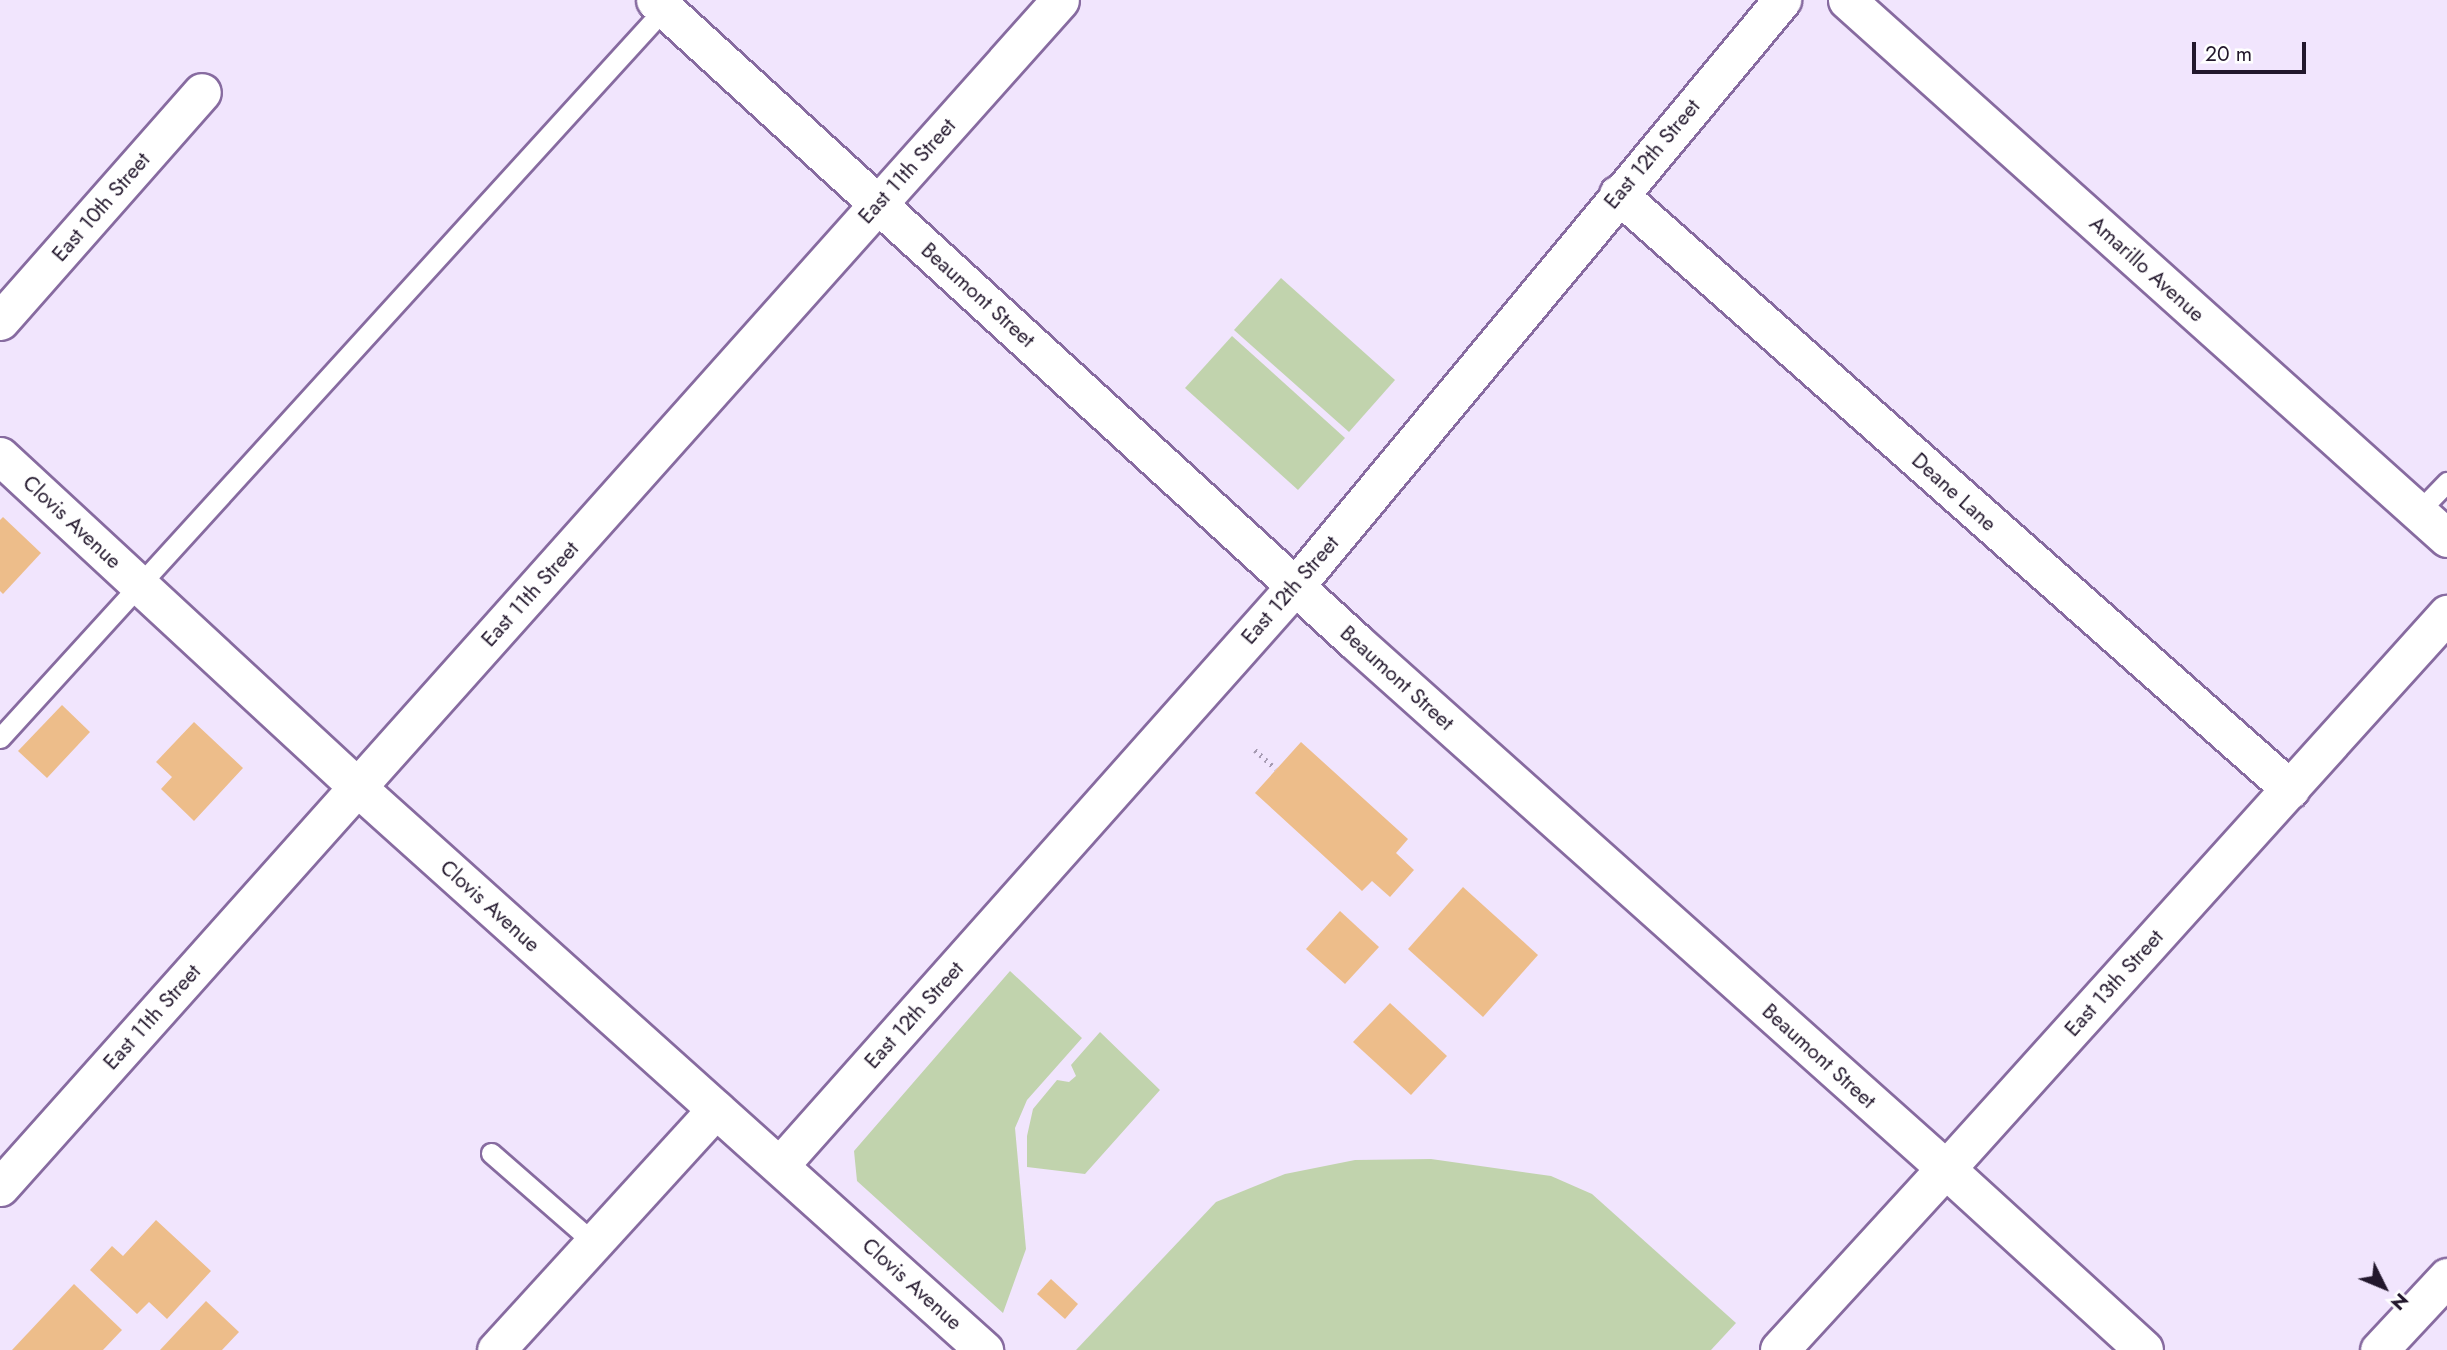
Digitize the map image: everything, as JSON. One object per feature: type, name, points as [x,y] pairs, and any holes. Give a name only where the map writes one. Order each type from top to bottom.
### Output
[{"type":"street","name":"East 11th Street","points":[[0,1187],[1060,0]]},
{"type":"street","name":"East 12th Street","points":[[780,1165],[1296,585],[1618,194],[1782,0]]},
{"type":"street","name":"Amarillo Avenue","points":[[1847,0],[2447,538]]},
{"type":"street","name":"Beaumont Street","points":[[660,4],[1296,585],[2144,1350]]},
{"type":"street","name":"East 10th Street","points":[[0,321],[202,92]]},
{"type":"street","name":"Deane Lane","points":[[1618,194],[2290,789]]},
{"type":"street","name":"Clovis Avenue","points":[[0,456],[357,787],[780,1165],[972,1346]]},
{"type":"street","name":"East 13th Street","points":[[1780,1350],[1946,1170],[2447,614]]},
{"type":"street","points":[[496,1350],[716,1109]]},
{"type":"street","points":[[2379,1350],[2447,1277]]},
{"type":"lane","points":[[0,738],[140,586],[660,4]]},
{"type":"lane","points":[[2418,512],[2447,482]]},
{"type":"lane","points":[[491,1153],[594,1243]]},
{"type":"path","points":[[1255,750],[1276,769]]},
{"type":"green space","points":[[1281,278],[1395,380],[1349,432],[1234,330]]},
{"type":"green space","points":[[1232,336],[1345,438],[1298,490],[1185,388]]},
{"type":"green space","points":[[1010,971],[1082,1038],[1027,1100],[1015,1128],[1026,1249],[1003,1313],[857,1181],[854,1151]]},
{"type":"green space","points":[[1100,1032],[1160,1090],[1085,1174],[1027,1167],[1027,1136],[1033,1109],[1057,1080],[1069,1082],[1076,1076],[1071,1065]]},
{"type":"green space","points":[[1431,1159],[1551,1176],[1592,1194],[1736,1323],[1711,1350],[1076,1350],[1216,1202],[1285,1174],[1355,1160]]},
{"type":"building","points":[[3,517],[41,553],[3,594],[0,591],[0,520]]},
{"type":"building","points":[[62,705],[90,732],[47,778],[18,751]]},
{"type":"building","points":[[194,722],[243,768],[194,821],[161,789],[172,777],[156,762]]},
{"type":"building","points":[[1301,742],[1408,839],[1396,853],[1414,870],[1390,897],[1372,881],[1362,891],[1255,793]]},
{"type":"building","points":[[1463,887],[1538,955],[1483,1017],[1408,949]]},
{"type":"building","points":[[1340,911],[1379,947],[1345,984],[1306,949]]},
{"type":"building","points":[[1390,1003],[1447,1056],[1411,1095],[1353,1042]]},
{"type":"building","points":[[156,1220],[211,1271],[167,1319],[149,1302],[137,1314],[90,1270],[112,1246],[123,1256]]},
{"type":"building","points":[[1051,1279],[1078,1304],[1065,1319],[1037,1294]]},
{"type":"building","points":[[74,1284],[122,1330],[103,1350],[12,1350]]},
{"type":"building","points":[[206,1301],[239,1332],[222,1350],[160,1350]]}]
